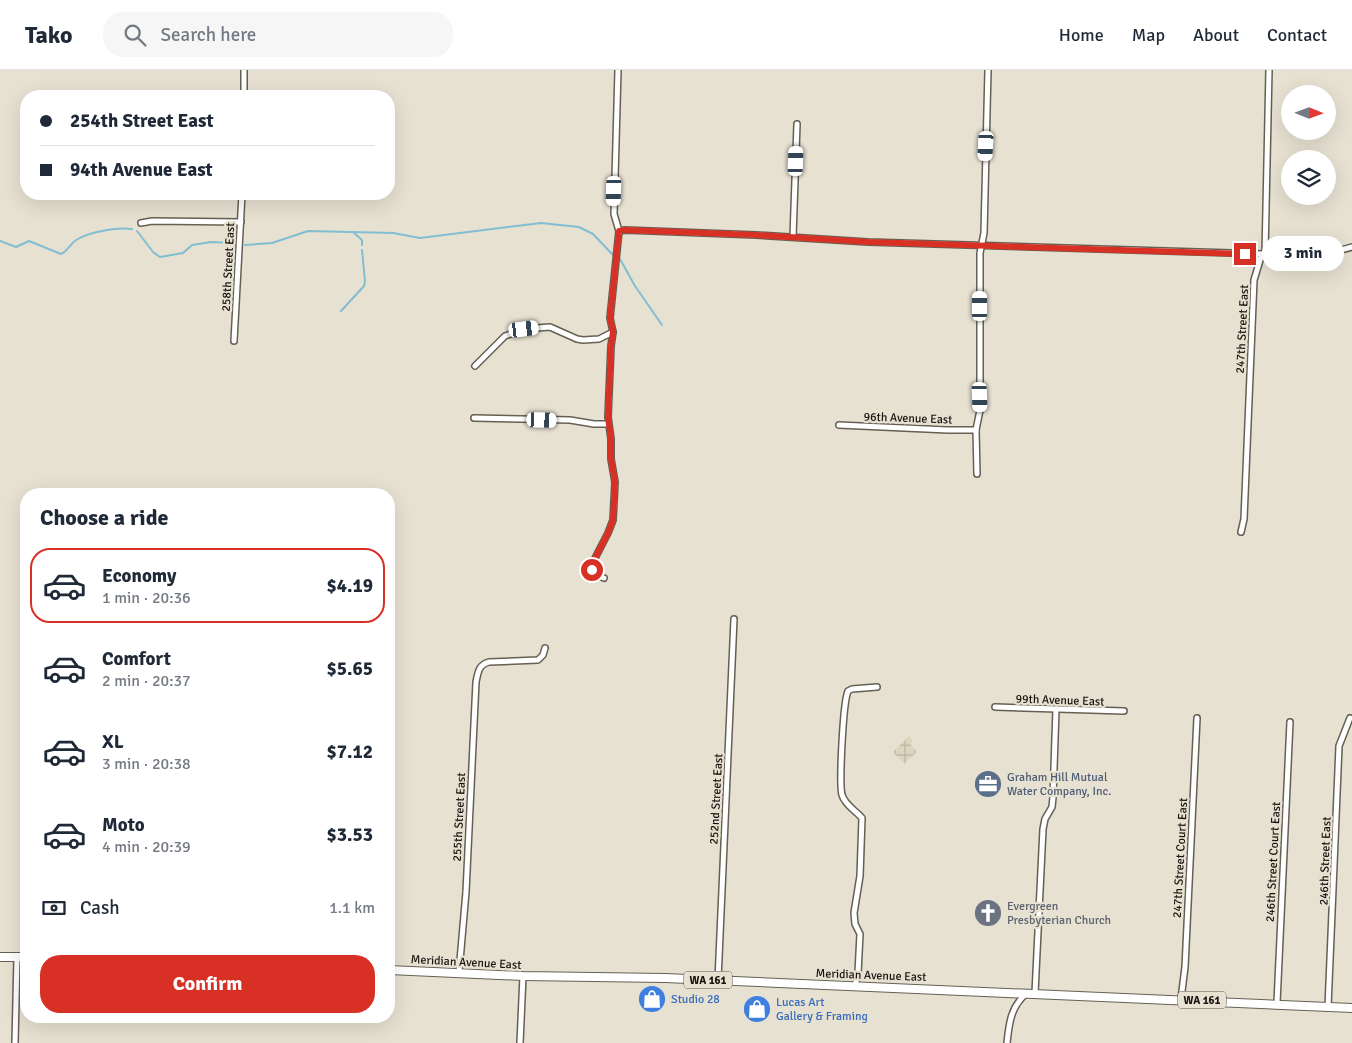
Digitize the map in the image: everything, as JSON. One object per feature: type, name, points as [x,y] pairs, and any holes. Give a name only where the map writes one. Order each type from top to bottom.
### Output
[{"type":"main road","points":[[0,956],[17,957]]},
{"type":"main road","name":"Meridian Avenue East","points":[[395,970],[523,976],[718,980],[1277,1003],[1352,1008]]},
{"type":"street","points":[[244,70],[244,90]]},
{"type":"street","points":[[604,578],[596,575],[592,570],[592,564],[613,520],[615,482],[608,424],[609,375],[613,332],[610,318],[619,231],[614,214],[618,70]]},
{"type":"street","points":[[977,474],[976,430],[980,410],[980,252],[982,245],[988,70]]},
{"type":"street","name":"247th Street East","points":[[1241,532],[1244,519],[1254,280],[1261,257],[1265,254],[1269,70]]},
{"type":"street","points":[[793,237],[797,124]]},
{"type":"street","name":"258th Street East","points":[[234,340],[242,200]]},
{"type":"street","points":[[141,223],[152,221],[241,222]]},
{"type":"street","points":[[619,231],[793,237],[868,242],[1265,254],[1271,256],[1310,256],[1352,247]]},
{"type":"street","points":[[475,366],[505,336],[524,329],[550,327],[583,340],[599,340],[613,332]]},
{"type":"street","points":[[474,418],[570,420],[608,424]]},
{"type":"street","name":"96th Avenue East","points":[[839,425],[976,430]]},
{"type":"street","name":"252nd Street East","points":[[718,980],[734,619]]},
{"type":"street","name":"255th Street East","points":[[459,972],[466,892],[476,682],[479,670],[482,664],[489,662],[534,661],[540,658],[545,648]]},
{"type":"street","points":[[855,986],[858,973],[860,934],[855,924],[854,913],[860,876],[860,842],[863,828],[862,818],[848,805],[842,795],[845,709],[848,691],[877,686]]},
{"type":"street","name":"99th Avenue East","points":[[995,707],[1124,711]]},
{"type":"street","points":[[1007,1043],[1011,1016],[1016,1005],[1031,993],[1045,819],[1052,807],[1053,798],[1056,709]]},
{"type":"street","name":"247th Street Court East","points":[[1182,999],[1197,718]]},
{"type":"street","name":"246th Street East","points":[[1328,1007],[1339,746],[1350,718]]},
{"type":"street","name":"246th Street Court East","points":[[1277,1003],[1290,722]]},
{"type":"street","points":[[15,1043],[17,957]]},
{"type":"street","points":[[520,1043],[523,976]]},
{"type":"shaded area","points":[[909,736],[913,741],[910,744],[917,752],[904,764],[893,752]]},
{"type":"waterway","points":[[245,245],[272,243],[308,231],[393,233],[420,238],[541,223],[579,227],[593,234],[613,255]]},
{"type":"waterway","points":[[0,241],[16,247],[29,241],[61,254],[76,240],[95,232],[111,229],[132,229]]},
{"type":"waterway","points":[[137,231],[153,252],[160,257],[183,253],[192,245],[211,242],[235,243]]},
{"type":"waterway","points":[[353,232],[362,240],[362,245]]},
{"type":"waterway","points":[[341,311],[364,286],[362,250]]},
{"type":"waterway","points":[[620,259],[635,286],[662,325]]},
{"type":"place","name":"Graham Hill Mutual Water Company, Inc.","points":[[988,784]]},
{"type":"place","name":"Evergreen Presbyterian Church","points":[[988,913]]},
{"type":"place","name":"Studio 28","points":[[652,999]]},
{"type":"place","name":"Lucas Art Gallery & Framing","points":[[757,1009]]},
{"type":"route","points":[[592,570],[592,564],[612,526],[613,520],[615,482],[611,459],[608,410],[613,332],[610,318],[619,231],[756,235],[868,242],[1245,254]]}]
